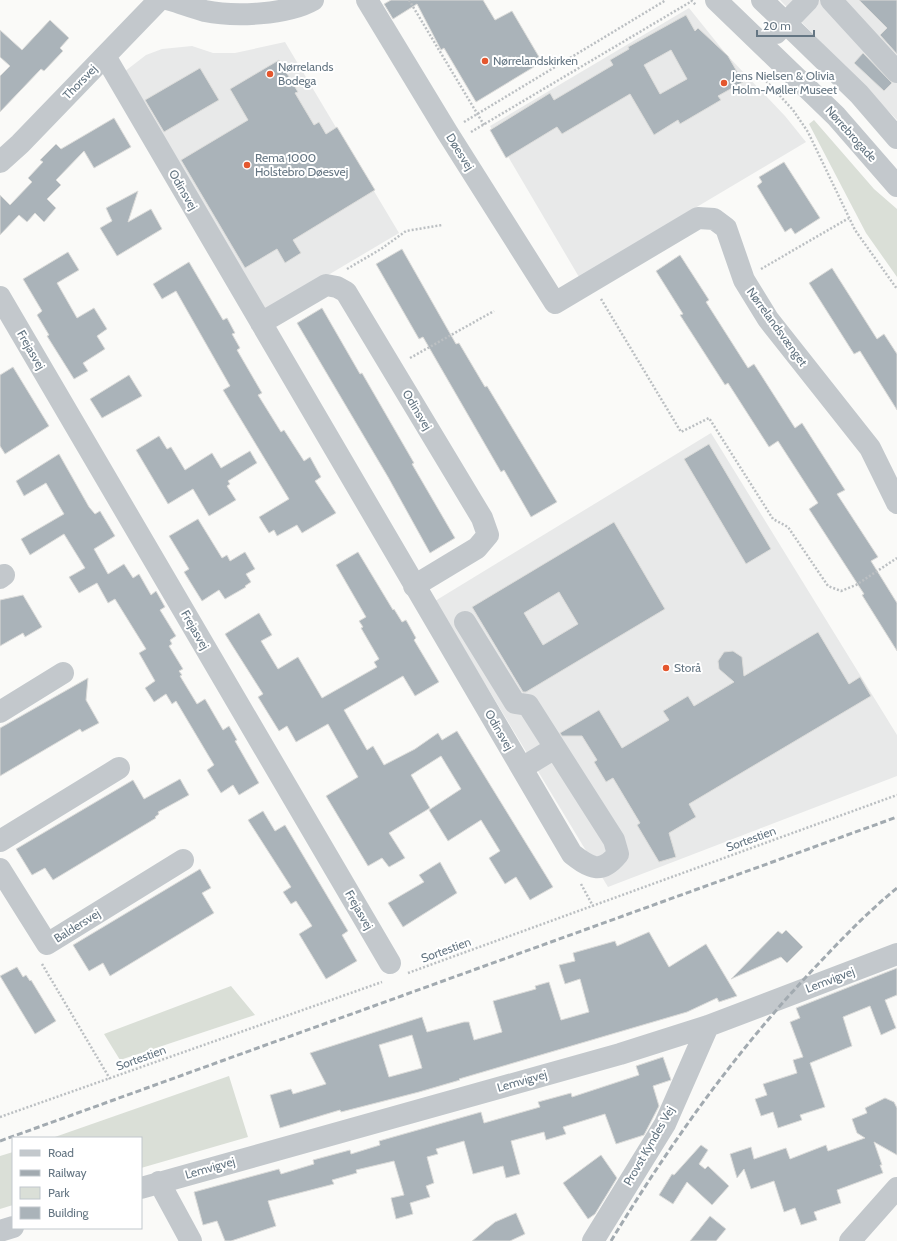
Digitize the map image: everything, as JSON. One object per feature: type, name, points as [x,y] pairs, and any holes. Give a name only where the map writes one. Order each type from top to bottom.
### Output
[{"type":"street","name":"Thorsvej","points":[[0,162],[20,144],[159,0]]},
{"type":"street","points":[[170,0],[206,11],[250,14],[272,13],[313,0]]},
{"type":"street","name":"Døesvej","points":[[367,0],[450,137],[555,303]]},
{"type":"street","points":[[762,0],[859,94],[897,138]]},
{"type":"street","points":[[764,45],[808,0]]},
{"type":"street","points":[[831,0],[897,72]]},
{"type":"street","name":"Nørrebrogade","points":[[707,3],[764,45],[836,116],[897,186]]},
{"type":"street","name":"Odinsvej","points":[[105,56],[572,854],[587,866],[596,868],[612,861],[618,854],[614,840],[556,748]]},
{"type":"street","name":"Nørrelandsvænget","points":[[555,303],[698,218],[714,219],[726,228],[744,280],[768,319],[870,448],[897,503]]},
{"type":"street","points":[[261,323],[326,285],[337,287]]},
{"type":"street","name":"Odinsvej","points":[[337,287],[346,292],[482,518],[488,535],[477,548],[414,586]]},
{"type":"street","name":"Frejasvej","points":[[0,297],[393,973]]},
{"type":"street","points":[[465,622],[515,703],[528,705],[556,748],[522,768]]},
{"type":"street","points":[[470,679],[493,666]]},
{"type":"street","points":[[0,712],[63,673]]},
{"type":"street","points":[[0,842],[119,768]]},
{"type":"street","name":"Baldersvej","points":[[0,869],[47,944],[183,860]]},
{"type":"street","name":"Lemvigvej","points":[[150,1185],[620,1054],[708,1026],[897,954]]},
{"type":"street","name":"Provst Kyndes Vej","points":[[592,1241],[665,1124],[708,1026]]},
{"type":"street","points":[[150,1185],[191,1241]]},
{"type":"street","points":[[850,1241],[897,1188]]},
{"type":"street","points":[[0,1231],[12,1227]]},
{"type":"path","points":[[410,0],[484,125]]},
{"type":"path","points":[[450,137],[478,114],[666,0]]},
{"type":"path","points":[[450,137],[484,125],[692,1],[707,3]]},
{"type":"path","points":[[756,70],[793,110],[808,132],[855,230],[897,288]]},
{"type":"path","points":[[744,280],[849,218]]},
{"type":"path","points":[[337,287],[340,272],[381,249],[406,231],[442,225]]},
{"type":"path","points":[[590,282],[681,432],[709,418],[773,519],[788,527],[828,586],[841,591],[856,585],[897,558]]},
{"type":"path","points":[[392,368],[494,311]]},
{"type":"path","name":"Sortestien","points":[[0,1118],[110,1079],[393,973],[897,795]]},
{"type":"path","points":[[47,944],[42,965],[110,1079]]},
{"type":"shaded area","points":[[780,0],[897,0],[897,120]]},
{"type":"shaded area","points":[[689,8],[726,54],[785,116],[806,142],[579,277],[490,126]]},
{"type":"shaded area","points":[[285,42],[399,233],[264,313],[124,72],[146,55],[162,49],[192,46],[213,53],[235,53]]},
{"type":"shaded area","name":"Storå","points":[[711,433],[897,735],[897,776],[608,887],[435,601]]},
{"type":"green space","points":[[814,120],[874,189],[897,209],[897,277],[866,233],[809,124]]},
{"type":"green space","points":[[231,986],[255,1015],[120,1060],[104,1034]]},
{"type":"green space","points":[[229,1076],[248,1137],[142,1168],[142,1137],[55,1137]]},
{"type":"green space","points":[[12,1152],[12,1205],[0,1209],[0,1156]]},
{"type":"building","name":"Nørrelandskirken","points":[[391,0],[483,0],[495,20],[512,11],[542,62],[476,102],[444,48],[441,50],[417,4],[393,19],[384,4]]},
{"type":"building","points":[[859,0],[897,0],[897,54],[880,35],[887,28]]},
{"type":"building","points":[[686,15],[695,31],[698,28],[728,56],[743,82],[718,96],[721,100],[680,124],[678,120],[654,135],[630,94],[562,134],[557,127],[506,158],[490,130],[550,93],[554,100],[613,65],[610,60],[629,49],[628,47]],"holes":[[[671,50],[687,79],[660,94],[644,65]]]},
{"type":"building","points":[[50,20],[69,38],[60,48],[63,51],[44,71],[41,69],[0,112],[0,76],[10,66],[0,57],[0,30],[22,50]]},
{"type":"building","points":[[863,53],[892,83],[884,91],[854,63]]},
{"type":"building","points":[[279,60],[298,92],[295,93],[314,125],[319,122],[326,134],[337,127],[375,190],[293,240],[301,253],[285,263],[277,249],[245,268],[181,160],[248,120],[230,89]]},
{"type":"building","points":[[200,68],[219,100],[164,132],[145,100]]},
{"type":"building","points":[[114,118],[131,147],[94,168],[84,151],[56,180],[61,185],[47,199],[56,208],[44,222],[35,213],[27,222],[19,215],[0,235],[0,195],[10,205],[32,182],[28,178],[43,162],[40,160],[56,144],[61,149]]},
{"type":"building","points":[[784,162],[820,218],[795,234],[791,228],[785,232],[757,186],[762,182],[759,177]]},
{"type":"building","points":[[138,191],[128,222],[151,209],[162,229],[117,256],[100,228],[112,221],[106,208]]},
{"type":"building","points":[[402,249],[456,344],[459,343],[485,387],[487,386],[557,502],[531,517],[504,470],[501,472],[423,337],[419,339],[376,264]]},
{"type":"building","points":[[68,252],[79,270],[57,283],[77,318],[94,308],[107,329],[97,336],[105,349],[83,363],[88,371],[74,379],[47,336],[49,335],[37,315],[42,311],[23,279]]},
{"type":"building","points":[[680,255],[709,300],[706,302],[748,368],[754,364],[795,428],[802,423],[845,490],[837,494],[878,557],[871,561],[897,603],[897,651],[862,595],[864,594],[809,509],[818,503],[778,441],[769,447],[728,383],[725,385],[680,315],[683,314],[656,271]]},
{"type":"building","points":[[189,262],[223,320],[227,318],[235,333],[232,334],[240,348],[237,350],[262,393],[258,395],[281,432],[284,430],[304,461],[310,457],[321,477],[315,481],[336,513],[302,533],[297,525],[277,536],[274,530],[269,533],[259,517],[289,499],[223,390],[230,386],[176,291],[162,299],[153,284]]},
{"type":"building","points":[[832,268],[877,339],[884,334],[897,354],[897,410],[860,351],[854,354],[809,283]]},
{"type":"building","points":[[322,308],[360,374],[362,373],[455,538],[430,553],[388,477],[297,323]]},
{"type":"building","points":[[13,367],[49,426],[5,454],[0,446],[0,375]]},
{"type":"building","points":[[129,375],[142,396],[102,418],[90,399]]},
{"type":"building","points":[[159,436],[167,449],[171,447],[185,470],[212,453],[221,468],[250,451],[257,463],[228,481],[230,484],[227,486],[236,500],[209,516],[193,489],[168,504],[136,450]]},
{"type":"building","points":[[709,444],[771,549],[746,564],[684,459]]},
{"type":"building","points":[[59,454],[89,507],[95,514],[100,511],[115,536],[94,549],[108,574],[124,564],[133,578],[139,574],[151,595],[156,591],[165,607],[160,610],[176,636],[170,640],[172,644],[169,646],[183,669],[179,671],[182,675],[180,676],[197,704],[205,699],[223,730],[229,726],[237,740],[235,741],[259,783],[239,795],[233,785],[221,793],[207,770],[214,765],[176,701],[172,704],[166,694],[154,702],[145,688],[155,681],[139,653],[146,649],[115,599],[108,603],[97,583],[79,593],[69,577],[85,568],[64,534],[30,555],[21,539],[64,514],[46,483],[24,496],[16,481]]},
{"type":"building","points":[[198,519],[222,558],[227,555],[230,561],[245,552],[255,569],[246,574],[251,582],[245,586],[246,587],[225,599],[219,590],[202,601],[184,572],[189,569],[169,536]]},
{"type":"building","points":[[614,522],[665,609],[526,692],[523,692],[472,607]],"holes":[[[559,592],[578,624],[543,645],[524,613]]]},
{"type":"building","points":[[358,552],[393,610],[394,609],[402,622],[406,620],[416,638],[414,640],[439,682],[415,696],[403,676],[344,710],[367,750],[373,746],[384,765],[415,749],[438,733],[442,740],[457,731],[553,887],[530,900],[516,877],[505,884],[489,858],[500,851],[481,820],[448,841],[429,810],[461,789],[441,756],[411,775],[430,808],[389,833],[405,858],[389,867],[382,858],[368,866],[326,796],[358,777],[328,724],[296,742],[287,726],[279,731],[258,697],[263,694],[225,634],[259,613],[272,635],[261,641],[278,669],[298,657],[322,698],[377,667],[374,662],[379,659],[361,628],[363,627],[359,621],[366,617],[336,565]]},
{"type":"building","points":[[23,595],[42,627],[25,637],[23,633],[0,646],[0,600]]},
{"type":"building","points":[[818,632],[849,684],[860,677],[871,696],[689,804],[696,817],[669,833],[676,857],[659,862],[637,825],[640,823],[613,778],[606,782],[594,762],[597,760],[582,736],[562,736],[560,733],[599,710],[622,748],[669,720],[663,711],[688,696],[694,706],[734,682],[719,669],[718,661],[724,652],[733,651],[742,657],[744,676]]},
{"type":"building","points":[[88,678],[86,700],[99,723],[82,732],[80,729],[0,776],[0,728]]},
{"type":"building","points":[[180,779],[189,795],[158,812],[159,814],[155,817],[156,818],[53,880],[45,868],[32,875],[16,849],[133,780],[144,799]]},
{"type":"building","points":[[263,811],[275,831],[285,825],[348,931],[342,935],[357,961],[326,979],[299,934],[312,926],[296,901],[291,904],[283,892],[291,887],[248,820]]},
{"type":"building","points":[[440,862],[457,893],[403,927],[388,903],[424,882],[419,875]]},
{"type":"building","points":[[200,869],[211,888],[202,893],[214,913],[110,976],[103,963],[89,971],[73,945]]},
{"type":"building","points":[[786,930],[803,947],[787,963],[781,957],[731,979],[778,931],[782,934]]},
{"type":"building","points":[[649,932],[669,967],[706,944],[737,996],[719,1002],[717,998],[687,1012],[419,1092],[341,1112],[340,1110],[280,1128],[270,1095],[291,1089],[293,1094],[326,1084],[310,1053],[422,1017],[427,1032],[469,1022],[474,1040],[502,1032],[493,1001],[536,989],[535,986],[549,982],[561,1020],[589,1012],[580,979],[565,984],[559,965],[575,961],[573,953],[615,941],[617,946]],"holes":[[[412,1035],[422,1068],[389,1077],[379,1045]]]},
{"type":"building","points":[[17,967],[23,977],[26,975],[30,981],[31,980],[56,1021],[35,1034],[0,976]]},
{"type":"building","points":[[897,968],[897,995],[885,1000],[896,1028],[881,1035],[870,1006],[843,1017],[852,1046],[810,1063],[825,1107],[800,1115],[802,1120],[778,1128],[773,1112],[761,1116],[755,1099],[767,1095],[763,1084],[797,1073],[793,1060],[803,1057],[790,1022],[800,1018],[796,1008]]},
{"type":"building","points":[[663,1057],[671,1080],[653,1086],[659,1106],[644,1135],[616,1144],[605,1114],[563,1127],[566,1134],[546,1140],[544,1132],[511,1141],[520,1174],[506,1178],[503,1166],[473,1174],[464,1141],[436,1149],[438,1154],[427,1157],[434,1183],[426,1186],[430,1197],[410,1203],[413,1214],[396,1219],[391,1198],[404,1195],[394,1161],[356,1170],[357,1173],[332,1180],[334,1184],[268,1201],[276,1226],[231,1241],[225,1241],[217,1221],[203,1225],[194,1192],[279,1169],[281,1174],[314,1164],[313,1160],[350,1150],[351,1154],[380,1145],[379,1141],[481,1112],[484,1123],[540,1107],[538,1102],[571,1093],[572,1097],[639,1075],[636,1066]]},
{"type":"building","points":[[885,1098],[894,1102],[897,1108],[897,1155],[874,1142],[882,1165],[880,1165],[883,1173],[837,1190],[841,1203],[814,1212],[817,1220],[801,1225],[795,1208],[784,1212],[774,1181],[751,1189],[744,1169],[737,1178],[730,1154],[751,1147],[754,1159],[786,1148],[790,1159],[826,1145],[828,1151],[865,1138],[857,1133],[852,1119],[867,1113],[865,1108]]},
{"type":"building","points":[[701,1145],[708,1150],[699,1164],[705,1169],[708,1166],[729,1186],[712,1205],[687,1182],[673,1204],[659,1195],[672,1174],[674,1175]]},
{"type":"building","points":[[601,1155],[617,1178],[595,1214],[588,1219],[563,1183]]},
{"type":"building","points":[[516,1213],[525,1234],[510,1241],[472,1241],[495,1222]]},
{"type":"building","points":[[710,1216],[726,1229],[716,1241],[690,1241]]},
{"type":"railway","points":[[0,1141],[897,817]]},
{"type":"railway","points":[[611,1241],[655,1171],[726,1071],[778,1008],[806,977],[861,920],[897,888]]},
{"type":"place","name":"Nørrelandskirken","points":[[485,61]]},
{"type":"place","name":"Nørrelands Bodega","points":[[270,74]]},
{"type":"place","name":"Jens Nielsen & Olivia Holm-Møller Museet","points":[[724,83]]},
{"type":"place","name":"Rema 1000 Holstebro Døesvej","points":[[247,165]]},
{"type":"place","name":"Storå","points":[[666,668]]}]
